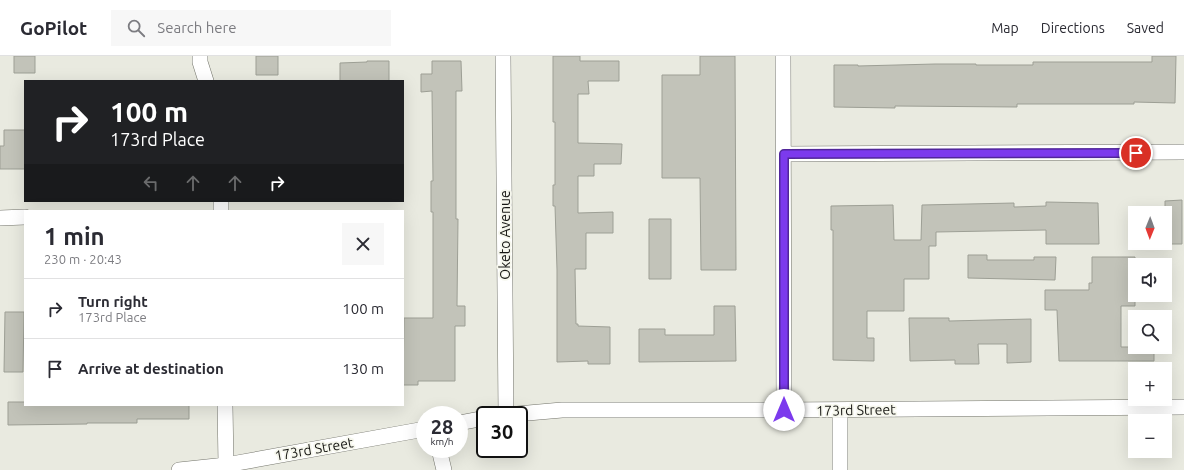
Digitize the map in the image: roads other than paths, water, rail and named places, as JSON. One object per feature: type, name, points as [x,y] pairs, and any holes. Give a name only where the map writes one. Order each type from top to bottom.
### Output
[{"type":"street","points":[[200,56],[200,62],[206,80]]},
{"type":"street","name":"Oketo Avenue","points":[[503,56],[506,406]]},
{"type":"street","points":[[783,56],[784,410]]},
{"type":"street","points":[[784,154],[1184,152]]},
{"type":"street","points":[[0,218],[24,218]]},
{"type":"street","points":[[224,406],[226,465]]},
{"type":"street","name":"173rd Street","points":[[528,413],[562,410],[840,410],[1184,406]]},
{"type":"street","points":[[840,410],[840,470]]},
{"type":"street","name":"173rd Street","points":[[179,470],[226,465],[416,431]]},
{"type":"street","points":[[441,458],[444,470]]}]
